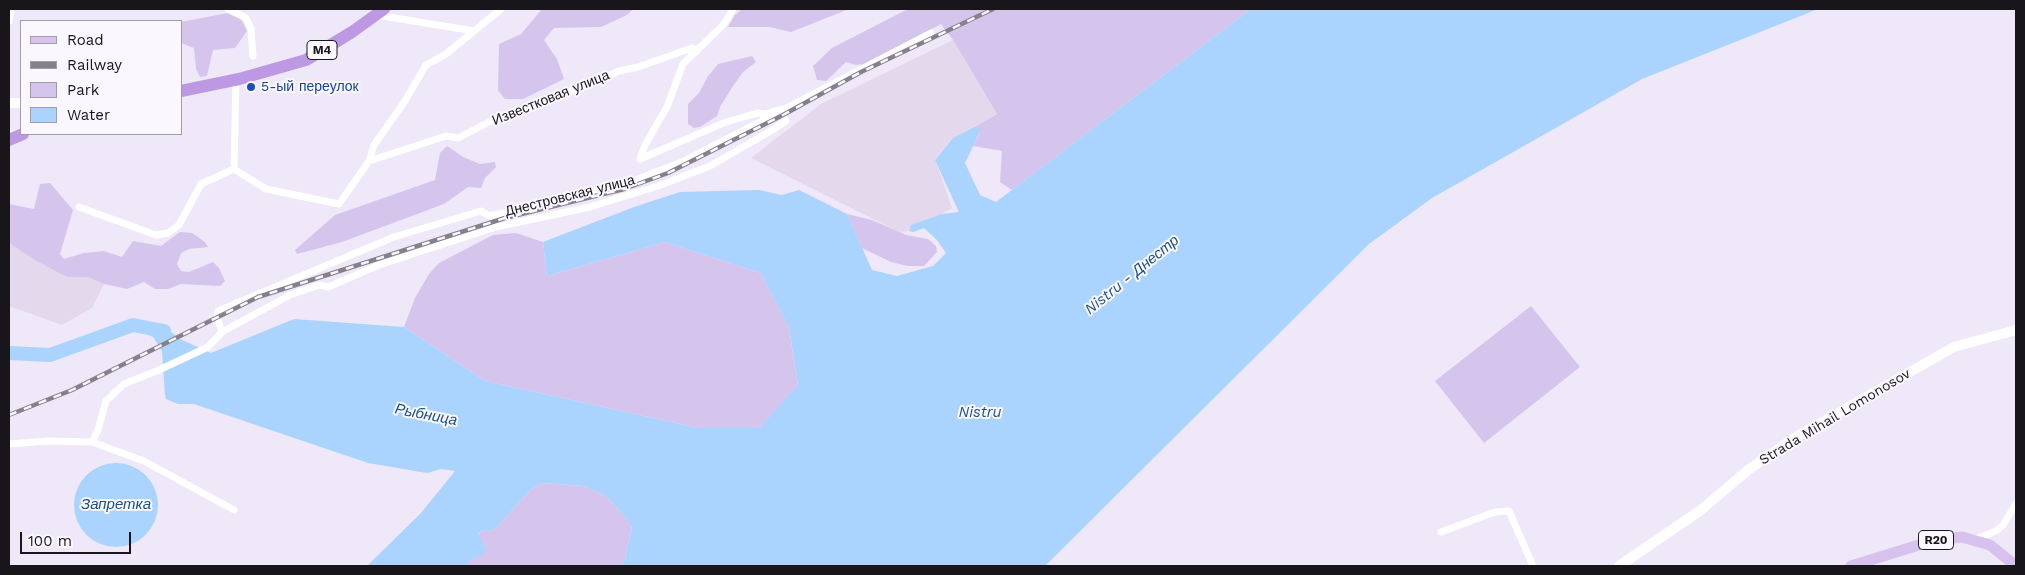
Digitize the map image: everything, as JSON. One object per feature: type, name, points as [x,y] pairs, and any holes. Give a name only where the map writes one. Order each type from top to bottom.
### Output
[{"type":"highway","name":"M4","points":[[182,91],[236,80],[306,60],[379,12]]},
{"type":"highway","points":[[9,140],[21,135]]},
{"type":"main road","name":"Strada Mihail Lomonosov","points":[[1619,566],[1701,510],[1754,466],[1794,438],[1954,347],[2016,330]]},
{"type":"main road","name":"R20","points":[[1851,566],[1935,540],[1962,536],[1976,539],[2000,551],[2016,566]]},
{"type":"street","points":[[9,21],[11,9]]},
{"type":"street","points":[[228,9],[246,18],[251,29],[252,56]]},
{"type":"street","points":[[234,169],[266,189],[339,204],[369,161],[374,145],[403,104],[426,65],[446,54],[501,9]]},
{"type":"street","points":[[92,442],[98,430],[106,401],[112,393],[124,384],[208,347],[222,332],[290,294],[319,285],[328,287],[379,265],[496,227],[590,207],[658,186],[710,166],[786,121],[781,110],[766,114],[758,113],[726,122],[640,159],[644,145],[667,107],[683,64],[724,24],[733,9]]},
{"type":"street","points":[[379,12],[474,32]]},
{"type":"street","name":"Днестровская улица","points":[[222,332],[217,317],[218,311],[394,236],[481,211],[489,216],[635,180],[714,146],[931,33]]},
{"type":"street","name":"Известковая улица","points":[[369,161],[446,136],[458,138],[497,118],[589,85],[619,71],[638,67],[692,48],[697,51]]},
{"type":"street","points":[[234,169],[236,80]]},
{"type":"street","points":[[79,207],[156,235],[168,233],[179,225],[201,184],[234,169]]},
{"type":"street","points":[[9,444],[48,441],[92,442],[144,461],[234,510]]},
{"type":"street","points":[[1976,539],[1996,531],[2016,504]]},
{"type":"street","points":[[1441,532],[1495,512],[1509,511],[1533,566]]},
{"type":"shaded area","points":[[953,40],[997,114],[953,138],[935,159],[952,208],[942,214],[912,225],[909,231],[899,232],[751,158],[821,104]]},
{"type":"shaded area","points":[[9,243],[67,277],[87,277],[104,284],[92,308],[62,325],[9,306]]},
{"type":"green space","points":[[542,9],[634,9],[625,16],[601,27],[554,28],[544,40],[557,59],[564,79],[523,99],[505,99],[498,90],[499,44],[521,34]]},
{"type":"green space","points":[[742,9],[849,9],[791,32],[769,27],[728,27],[735,15]]},
{"type":"green space","points":[[908,9],[1251,9],[1012,190],[1000,182],[1002,151],[973,146],[980,133],[976,126],[997,114],[953,40],[941,24],[864,64],[856,65],[846,62],[826,81],[817,80],[813,66],[832,48]]},
{"type":"green space","points":[[228,13],[241,19],[247,31],[235,48],[213,50],[207,76],[200,77],[196,69],[194,48],[182,43],[182,22]]},
{"type":"green space","points":[[752,56],[756,62],[743,72],[720,107],[717,116],[700,127],[694,128],[688,124],[688,104],[699,93],[708,76],[718,64]]},
{"type":"green space","points":[[447,146],[463,157],[480,164],[495,162],[496,167],[485,178],[481,188],[468,187],[444,204],[342,242],[297,254],[295,250],[335,215],[435,180],[440,153]]},
{"type":"green space","points":[[50,183],[73,210],[60,254],[64,259],[84,253],[104,251],[122,257],[133,241],[161,246],[180,232],[192,233],[205,242],[208,247],[189,249],[181,253],[177,264],[181,271],[189,272],[213,262],[219,268],[225,281],[220,286],[181,284],[168,289],[155,289],[144,282],[127,289],[104,284],[87,277],[67,277],[35,260],[9,243],[9,204],[34,209],[40,184]]},
{"type":"green space","points":[[847,214],[872,220],[906,235],[928,239],[936,246],[937,252],[924,266],[908,266],[891,262],[862,248]]},
{"type":"green space","points":[[516,233],[543,242],[547,276],[665,242],[761,273],[789,328],[798,386],[759,428],[698,428],[485,381],[404,327],[415,298],[429,274],[439,263],[493,235]]},
{"type":"green space","points":[[1531,306],[1580,367],[1484,443],[1435,381]]},
{"type":"green space","points":[[542,483],[584,486],[604,495],[620,511],[632,525],[625,560],[620,566],[467,566],[486,547],[478,535],[482,530],[491,531],[496,528],[530,490]]},
{"type":"water","name":"Nistru","points":[[1251,9],[1818,9],[1642,79],[1432,198],[1369,244],[1045,566],[620,566],[625,560],[632,526],[620,511],[604,495],[584,486],[542,483],[530,490],[496,528],[491,531],[482,530],[478,534],[486,547],[485,553],[471,560],[467,566],[367,566],[421,513],[455,471],[441,469],[427,473],[368,463],[194,404],[178,404],[166,399],[162,351],[153,337],[144,333],[148,321],[165,327],[180,339],[211,353],[294,319],[404,327],[485,381],[698,428],[759,428],[798,385],[789,328],[761,273],[665,242],[547,276],[543,242],[634,207],[680,192],[759,190],[782,195],[799,190],[847,214],[872,270],[897,276],[933,266],[946,253],[937,240],[924,228],[913,232],[909,231],[911,225],[942,214],[959,212],[935,160],[953,138],[976,126],[980,132],[965,163],[980,195],[996,202]]},
{"type":"water","name":"Запретка","points":[[116,463],[139,470],[151,482],[158,505],[151,528],[139,540],[116,547],[93,540],[81,528],[74,505],[81,482],[93,470]]},
{"type":"waterway","name":"Рыбница","points":[[9,353],[50,355],[133,325],[164,331]]},
{"type":"railway","points":[[9,415],[72,390],[258,297],[505,218],[624,189],[668,173],[783,115],[861,72],[993,9]]},
{"type":"place","name":"5-ый переулок","points":[[251,87]]},
{"type":"water label","name":"Nistru - Днестр","points":[[1132,275]]}]
